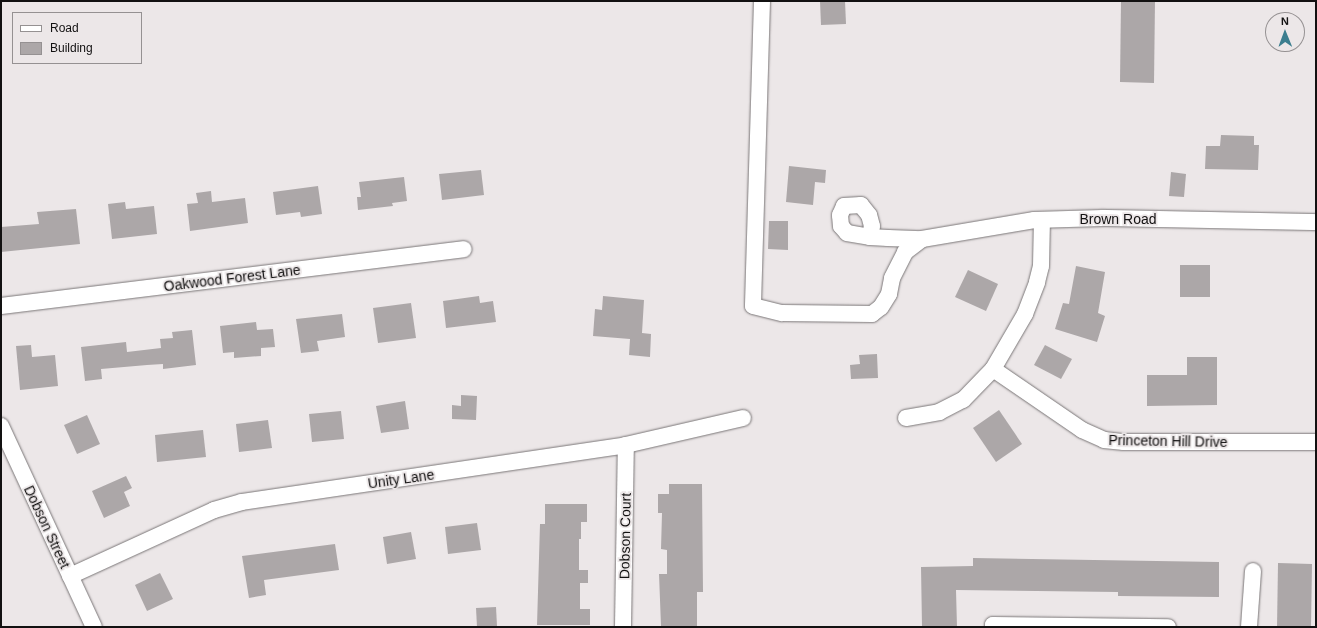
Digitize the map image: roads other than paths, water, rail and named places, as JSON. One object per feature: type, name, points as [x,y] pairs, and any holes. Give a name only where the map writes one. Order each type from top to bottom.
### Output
[{"type":"street","points":[[762,1],[753,306],[782,313],[872,314],[881,307],[889,294],[892,278],[905,252],[922,240]]},
{"type":"street","name":"Brown Road","points":[[922,240],[1042,220],[1126,218],[1316,222]]},
{"type":"street","points":[[906,418],[939,412],[963,400],[993,369],[1025,314],[1037,282],[1041,266],[1042,220]]},
{"type":"street","points":[[870,237],[922,240]]},
{"type":"street","name":"Oakwood Forest Lane","points":[[1,306],[464,249]]},
{"type":"street","name":"Princeton Hill Drive","points":[[993,369],[1082,430],[1104,440],[1124,442],[1316,442]]},
{"type":"street","name":"Unity Lane","points":[[70,576],[214,510],[242,502],[626,445],[743,418]]},
{"type":"street","name":"Dobson Street","points":[[1,426],[94,627]]},
{"type":"street","name":"Dobson Court","points":[[623,627],[626,445]]},
{"type":"street","points":[[1249,627],[1253,571]]},
{"type":"street","points":[[993,627],[993,625],[1168,627]]}]
